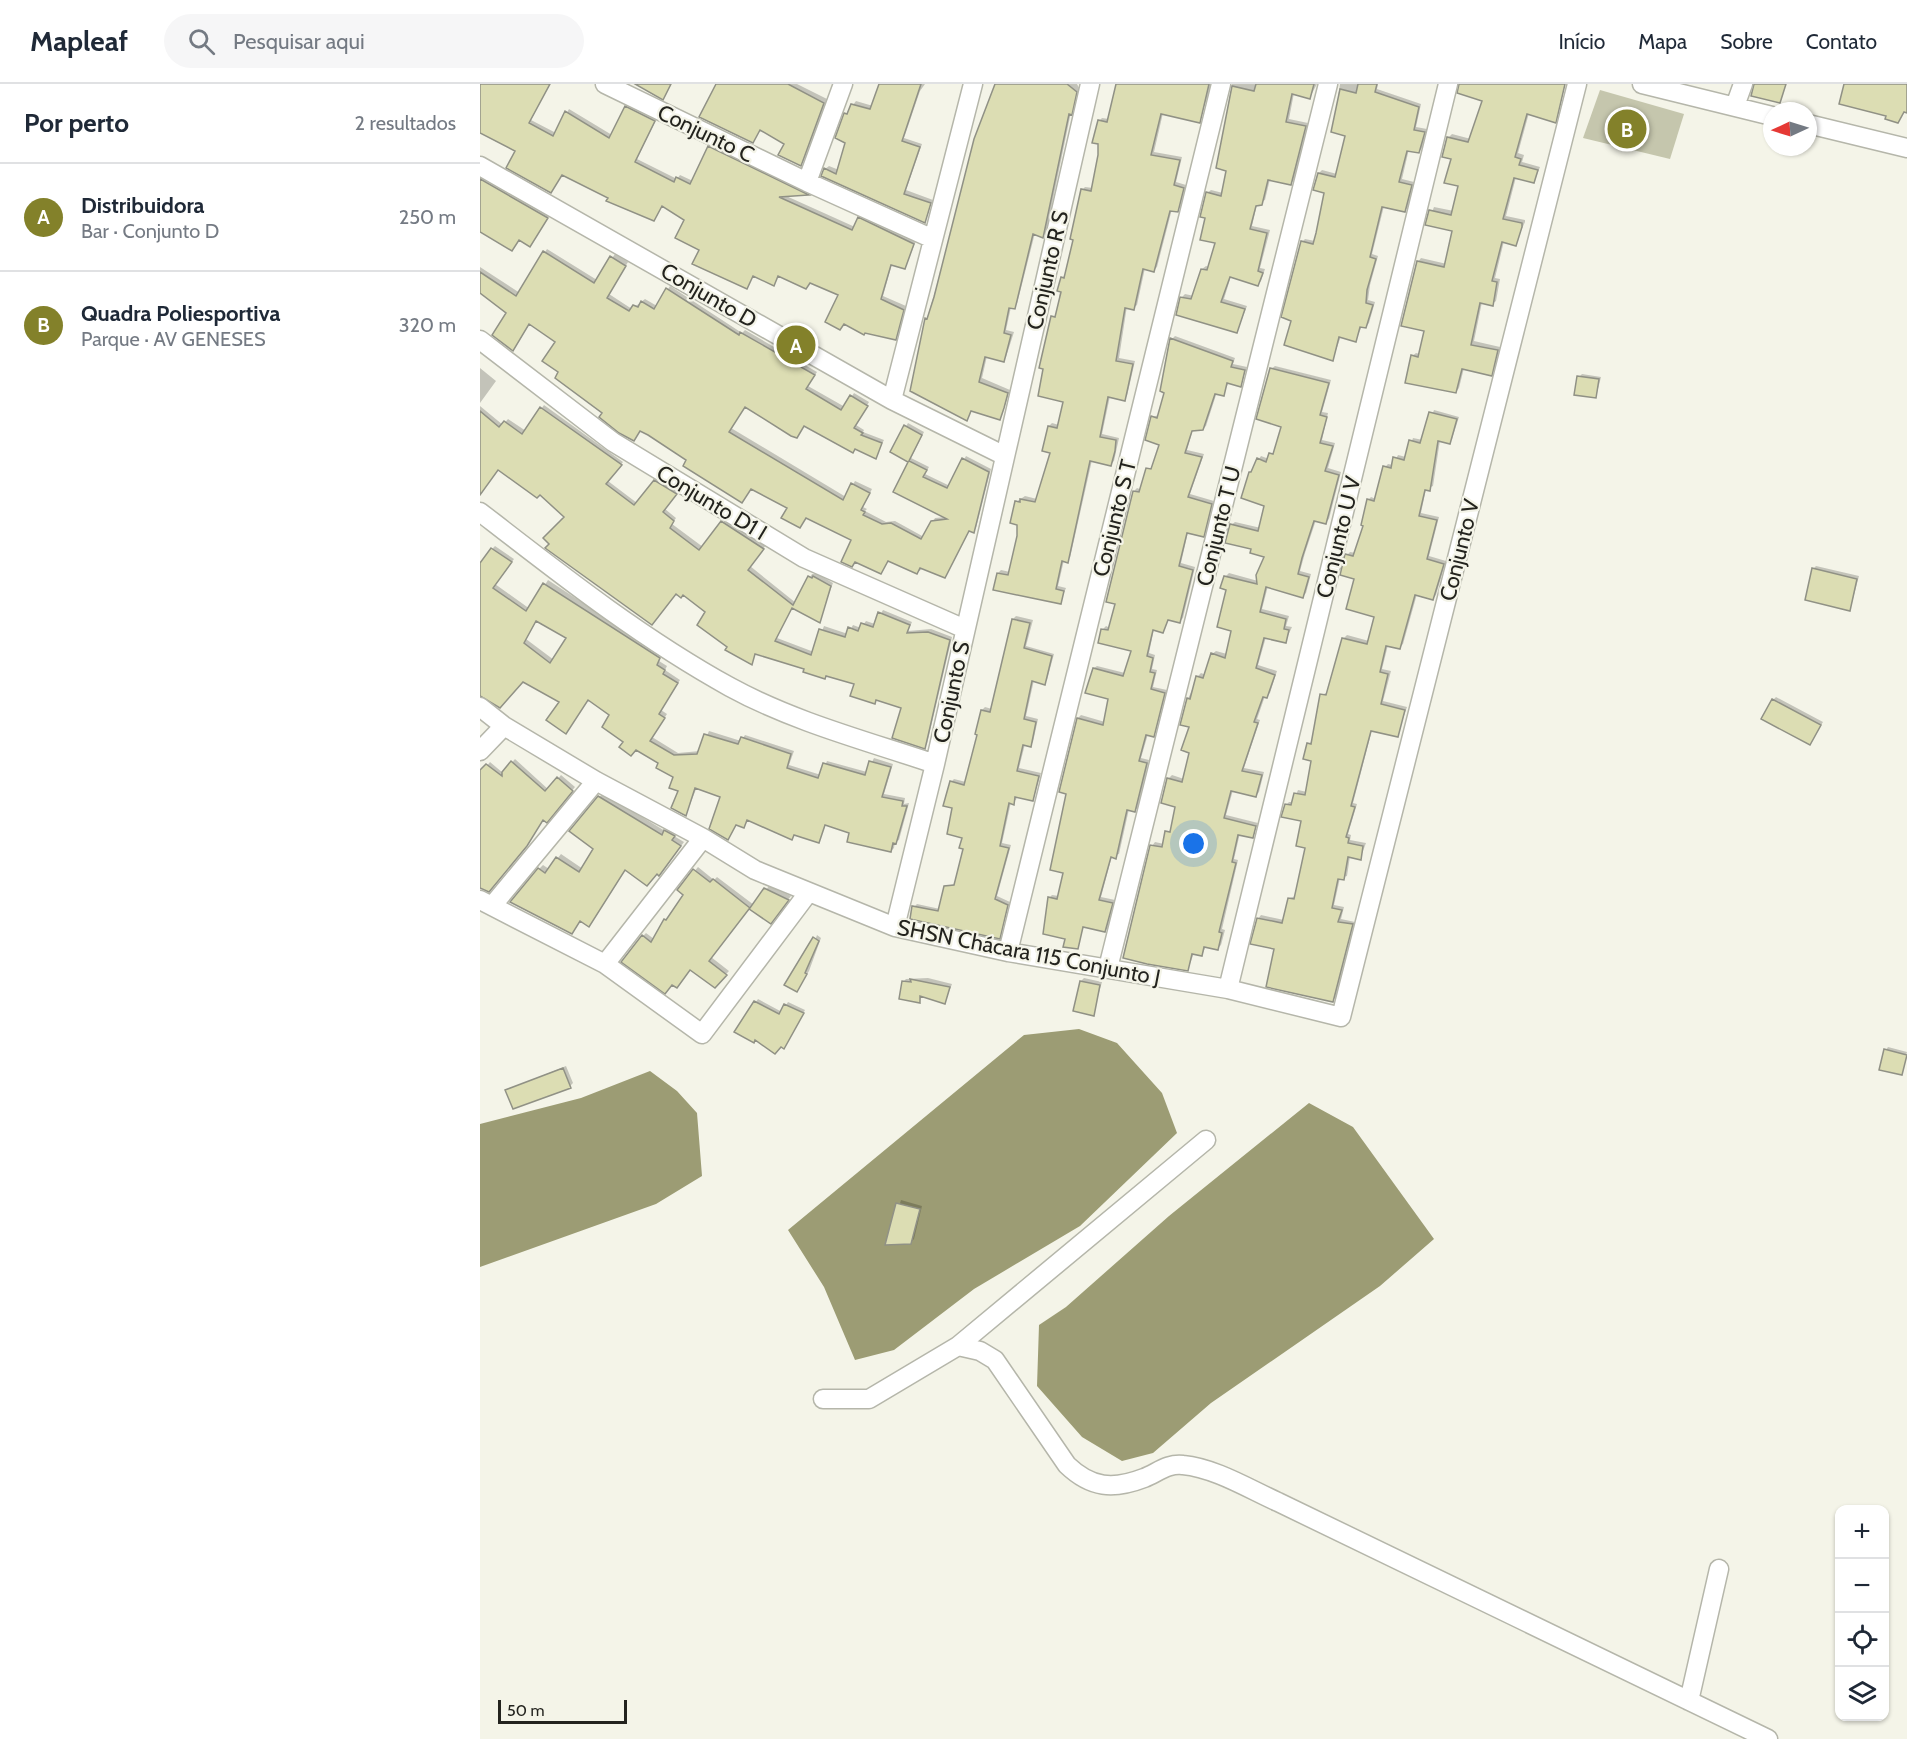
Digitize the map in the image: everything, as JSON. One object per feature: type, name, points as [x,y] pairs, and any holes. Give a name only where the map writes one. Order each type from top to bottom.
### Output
[{"type":"street","name":"Conjunto C","points":[[605,84],[807,182],[933,239]]},
{"type":"street","points":[[807,182],[843,84]]},
{"type":"street","points":[[892,400],[973,84]]},
{"type":"street","name":"Conjunto R S","points":[[1004,455],[1090,84]]},
{"type":"street","name":"Conjunto S T","points":[[1008,952],[1221,84]]},
{"type":"street","name":"Conjunto T U","points":[[1108,968],[1328,84]]},
{"type":"street","name":"Conjunto U V","points":[[1228,989],[1448,84]]},
{"type":"street","name":"Conjunto V","points":[[1341,1017],[1577,84]]},
{"type":"street","points":[[1642,84],[1763,114]]},
{"type":"street","points":[[1735,106],[1743,84]]},
{"type":"street","points":[[1817,126],[1907,148]]},
{"type":"street","name":"Conjunto D","points":[[480,166],[892,400],[1004,455]]},
{"type":"street","name":"Conjunto D1 I","points":[[480,340],[613,442],[794,552],[847,579],[965,629]]},
{"type":"street","name":"Conjunto S","points":[[894,927],[935,764],[1004,455]]},
{"type":"street","points":[[480,512],[600,605],[731,688],[804,720],[935,764]]},
{"type":"street","name":"SHSN Chácara 115 Conjunto J","points":[[480,707],[504,726],[596,781],[703,838],[755,870],[894,927],[1008,952],[1228,989],[1341,1017]]},
{"type":"street","points":[[480,751],[504,726]]},
{"type":"street","points":[[596,781],[486,903],[605,964],[702,1034],[808,893]]},
{"type":"street","points":[[605,964],[703,838]]},
{"type":"street","points":[[823,1399],[869,1399],[958,1346],[1206,1140]]},
{"type":"street","points":[[958,1346],[980,1351],[995,1360],[1061,1457],[1082,1480],[1102,1485],[1124,1484],[1145,1478],[1162,1468],[1181,1464],[1201,1468],[1289,1508],[1768,1739]]},
{"type":"street","points":[[1689,1701],[1719,1569]]},
{"type":"shaded area","points":[[1600,90],[1684,114],[1670,159],[1583,138]]},
{"type":"shaded area","points":[[1079,1029],[1117,1043],[1162,1093],[1177,1133],[1080,1226],[974,1289],[894,1350],[855,1360],[824,1287],[788,1230],[1024,1035]]},
{"type":"shaded area","points":[[650,1071],[677,1091],[697,1113],[702,1176],[656,1204],[480,1267],[480,1124],[581,1098]]},
{"type":"shaded area","points":[[1309,1103],[1353,1127],[1434,1239],[1380,1286],[1211,1403],[1153,1453],[1122,1461],[1082,1437],[1037,1386],[1039,1325],[1066,1307],[1169,1216]]},
{"type":"building","points":[[480,84],[550,84],[529,123],[553,136],[565,111],[609,138],[625,106],[655,121],[635,162],[674,182],[676,177],[690,184],[708,146],[809,195],[779,197],[852,230],[858,217],[914,244],[905,269],[891,265],[881,299],[904,310],[896,340],[865,333],[864,335],[844,324],[840,330],[825,322],[838,295],[810,283],[806,289],[778,276],[774,286],[753,276],[747,289],[692,264],[699,250],[675,238],[684,220],[662,206],[654,221],[606,201],[608,198],[562,175],[551,193],[506,168],[515,151],[480,133]]},
{"type":"building","points":[[635,84],[671,84],[663,100]]},
{"type":"building","points":[[716,84],[788,84],[824,103],[801,166],[778,155],[784,144],[760,130],[753,143],[699,117]]},
{"type":"building","points":[[879,84],[921,84],[902,141],[920,147],[904,194],[931,203],[925,223],[821,176],[824,168],[836,174],[845,143],[835,138],[844,113],[847,114],[851,104],[870,109]]},
{"type":"building","points":[[995,84],[1067,84],[1077,92],[1072,115],[1069,114],[1043,238],[1033,234],[1015,309],[1009,308],[1004,333],[1011,335],[1004,362],[985,357],[979,382],[1008,393],[1000,420],[971,411],[967,421],[910,391],[925,318],[927,319],[934,297],[974,139]]},
{"type":"building","points":[[1116,84],[1209,84],[1200,123],[1161,114],[1151,155],[1180,160],[1174,185],[1184,188],[1178,212],[1170,211],[1154,272],[1143,269],[1134,310],[1125,308],[1116,361],[1133,364],[1125,401],[1108,397],[1100,437],[1116,440],[1115,451],[1111,466],[1090,461],[1068,563],[1062,561],[1056,589],[1064,591],[1061,604],[993,590],[997,573],[1008,575],[1017,536],[1017,525],[1010,523],[1015,501],[1020,502],[1020,499],[1035,502],[1050,453],[1042,451],[1048,426],[1057,428],[1063,402],[1038,396],[1043,369],[1039,368],[1051,316],[1055,317],[1061,292],[1057,291],[1061,277],[1064,278],[1073,240],[1070,239],[1081,189],[1091,191],[1098,155],[1098,144],[1092,143],[1098,120],[1107,122]]},
{"type":"building","points":[[1256,84],[1314,84],[1310,99],[1292,94],[1286,122],[1306,126],[1291,185],[1268,180],[1262,205],[1256,206],[1250,229],[1267,233],[1258,271],[1263,273],[1258,286],[1230,277],[1221,302],[1245,309],[1237,333],[1176,315],[1180,297],[1191,299],[1201,269],[1207,270],[1215,243],[1200,240],[1205,218],[1200,217],[1206,192],[1221,196],[1226,171],[1216,168],[1232,86],[1254,91]]},
{"type":"building","points":[[1358,84],[1377,84],[1375,92],[1419,107],[1414,130],[1425,132],[1419,153],[1407,151],[1399,182],[1412,185],[1405,212],[1382,207],[1370,257],[1376,259],[1367,290],[1366,303],[1373,305],[1366,328],[1360,327],[1356,342],[1339,337],[1333,361],[1284,345],[1291,321],[1281,317],[1301,241],[1313,244],[1316,233],[1324,193],[1313,190],[1318,173],[1335,177],[1345,136],[1331,132],[1340,89],[1356,93]]},
{"type":"building","points":[[1459,84],[1565,84],[1556,123],[1527,114],[1515,157],[1521,159],[1519,165],[1538,170],[1534,183],[1514,178],[1503,219],[1522,223],[1522,227],[1516,246],[1502,242],[1492,281],[1497,282],[1493,306],[1480,303],[1471,345],[1498,350],[1492,376],[1462,369],[1456,393],[1405,383],[1411,355],[1418,357],[1424,331],[1401,326],[1417,261],[1444,267],[1452,231],[1425,225],[1429,210],[1451,215],[1458,186],[1444,183],[1451,159],[1442,157],[1447,137],[1468,142],[1482,101],[1457,93]]},
{"type":"building","points":[[1754,84],[1786,84],[1780,102],[1751,96]]},
{"type":"building","points":[[1844,84],[1907,84],[1907,113],[1904,112],[1898,123],[1885,119],[1886,116],[1839,104]]},
{"type":"building","points":[[480,179],[548,218],[530,247],[519,240],[512,251],[480,232]]},
{"type":"building","points":[[543,251],[594,283],[610,256],[626,266],[607,298],[629,311],[633,305],[638,307],[641,301],[654,309],[666,288],[739,335],[740,332],[815,375],[806,389],[841,410],[850,395],[868,406],[854,428],[863,433],[861,435],[882,443],[876,459],[855,449],[853,453],[804,426],[797,438],[791,436],[745,407],[729,432],[843,500],[851,483],[870,493],[861,510],[865,512],[863,515],[882,524],[891,523],[921,539],[931,521],[947,519],[893,492],[908,462],[890,452],[904,425],[922,435],[909,461],[927,470],[923,477],[947,488],[962,458],[989,472],[974,533],[969,531],[945,578],[920,568],[917,574],[888,561],[881,574],[855,562],[852,567],[841,562],[851,540],[806,518],[800,528],[781,518],[787,508],[751,489],[742,503],[683,466],[686,460],[648,435],[640,431],[634,441],[619,433],[599,417],[602,413],[555,378],[558,372],[542,361],[555,342],[529,324],[513,351],[492,335],[506,313],[480,293],[480,272],[516,296]]},
{"type":"building","points":[[1170,338],[1233,361],[1231,367],[1245,370],[1241,387],[1227,383],[1224,396],[1215,394],[1203,430],[1192,431],[1185,453],[1202,457],[1188,497],[1212,504],[1204,537],[1187,533],[1179,566],[1193,570],[1180,623],[1168,620],[1163,633],[1153,630],[1147,656],[1153,658],[1150,672],[1155,673],[1151,689],[1165,693],[1154,737],[1146,735],[1139,761],[1147,763],[1135,812],[1127,810],[1116,859],[1111,857],[1099,900],[1113,903],[1105,932],[1083,927],[1078,949],[1063,947],[1065,939],[1043,934],[1048,897],[1057,899],[1063,873],[1050,870],[1066,794],[1059,792],[1077,718],[1103,725],[1108,699],[1085,693],[1093,668],[1123,676],[1131,651],[1098,643],[1101,629],[1108,630],[1115,604],[1106,602],[1133,491],[1139,492],[1146,468],[1151,469],[1159,445],[1145,440],[1151,416],[1157,418],[1164,393],[1160,391]]},
{"type":"building","points":[[1270,368],[1329,383],[1320,415],[1327,417],[1320,443],[1333,446],[1325,471],[1339,475],[1326,524],[1314,521],[1302,558],[1298,574],[1309,577],[1303,598],[1266,587],[1260,612],[1286,619],[1284,629],[1289,630],[1286,643],[1264,638],[1256,668],[1275,675],[1267,698],[1263,697],[1254,722],[1258,723],[1242,771],[1262,775],[1256,797],[1231,791],[1224,818],[1256,826],[1253,838],[1238,835],[1232,862],[1236,863],[1219,932],[1222,933],[1218,950],[1204,947],[1202,956],[1192,954],[1188,971],[1147,964],[1123,958],[1150,845],[1162,847],[1165,831],[1170,832],[1175,807],[1161,803],[1167,778],[1182,782],[1189,753],[1181,750],[1189,727],[1180,725],[1187,698],[1190,699],[1196,676],[1203,678],[1211,653],[1225,658],[1231,631],[1217,627],[1226,590],[1220,588],[1224,576],[1257,584],[1256,575],[1264,557],[1250,553],[1251,549],[1225,543],[1230,524],[1258,531],[1264,506],[1241,498],[1249,472],[1257,458],[1266,462],[1269,453],[1273,454],[1281,427],[1256,419]]},
{"type":"building","points":[[1577,376],[1599,379],[1596,398],[1574,395]]},
{"type":"building","points":[[540,407],[622,465],[606,484],[634,505],[654,480],[677,494],[663,512],[674,521],[670,528],[699,550],[721,521],[764,549],[748,570],[793,605],[808,576],[812,578],[813,576],[831,586],[820,623],[792,608],[775,641],[811,655],[819,629],[845,637],[848,627],[858,631],[861,623],[873,627],[878,612],[910,625],[907,633],[928,632],[950,640],[925,749],[892,738],[901,708],[876,700],[875,704],[850,696],[854,684],[826,676],[825,679],[803,672],[804,669],[755,654],[752,665],[725,650],[727,647],[697,625],[705,612],[683,595],[681,598],[676,594],[652,625],[545,548],[549,544],[543,538],[564,517],[540,495],[537,498],[498,470],[480,495],[480,411],[499,427],[504,421],[522,434]]},
{"type":"building","points":[[1429,412],[1457,419],[1450,444],[1438,441],[1430,491],[1425,490],[1419,516],[1437,520],[1427,559],[1444,564],[1433,600],[1415,595],[1400,649],[1386,646],[1380,672],[1388,674],[1381,704],[1405,710],[1398,737],[1371,731],[1351,806],[1355,807],[1346,837],[1349,838],[1348,843],[1363,846],[1361,860],[1348,857],[1344,880],[1338,879],[1332,908],[1342,910],[1338,922],[1353,924],[1333,1002],[1266,987],[1274,949],[1250,944],[1257,918],[1282,923],[1288,898],[1294,899],[1305,848],[1296,846],[1301,821],[1281,817],[1285,804],[1291,805],[1294,793],[1305,795],[1311,761],[1303,759],[1307,743],[1311,744],[1320,694],[1326,695],[1342,638],[1367,644],[1374,617],[1346,609],[1354,579],[1340,575],[1345,554],[1353,556],[1363,526],[1361,525],[1367,499],[1374,501],[1383,466],[1391,468],[1393,457],[1404,460],[1409,440],[1420,443]]},
{"type":"building","points":[[491,548],[512,562],[493,588],[526,611],[543,583],[660,658],[657,665],[665,670],[663,674],[678,683],[659,714],[665,718],[650,741],[674,755],[697,754],[704,734],[738,744],[741,737],[791,754],[787,768],[818,778],[823,763],[865,775],[869,761],[891,767],[882,797],[903,801],[902,806],[907,806],[896,844],[893,843],[891,852],[847,842],[849,833],[825,825],[819,843],[794,835],[792,840],[747,820],[744,828],[736,825],[728,840],[709,829],[720,797],[695,788],[686,816],[671,808],[678,791],[669,788],[673,777],[656,768],[658,763],[636,750],[631,756],[619,747],[623,742],[602,727],[609,715],[588,700],[566,734],[546,720],[559,702],[523,682],[500,708],[480,696],[480,563]],"holes":[[[536,621],[566,638],[550,663],[524,643]]]},
{"type":"building","points":[[1812,568],[1857,579],[1850,611],[1805,600]]},
{"type":"building","points":[[1012,619],[1030,623],[1024,648],[1052,656],[1045,685],[1032,681],[1024,719],[1036,722],[1031,747],[1023,745],[1017,771],[1039,776],[1033,801],[1015,797],[1014,805],[1009,803],[1000,846],[1009,848],[995,899],[1008,905],[1000,939],[910,919],[912,906],[938,911],[944,886],[954,885],[963,849],[959,848],[962,838],[947,834],[952,808],[943,806],[950,781],[964,785],[981,710],[990,712]]},
{"type":"building","points":[[1772,699],[1821,725],[1810,745],[1761,719]]},
{"type":"building","points":[[511,761],[545,791],[557,777],[573,791],[547,823],[543,820],[527,846],[489,892],[480,888],[480,770],[486,764],[502,776],[502,772]]},
{"type":"building","points":[[598,796],[662,835],[664,830],[675,836],[672,840],[681,846],[659,876],[657,874],[647,886],[625,870],[589,927],[580,921],[572,934],[510,902],[538,868],[545,873],[556,857],[579,872],[593,849],[569,831]]},
{"type":"building","points":[[693,869],[710,882],[713,879],[750,908],[764,888],[789,900],[771,924],[749,909],[709,961],[727,975],[715,988],[690,970],[677,988],[672,985],[665,994],[621,962],[642,935],[651,942],[664,919],[666,920],[683,895],[677,890]]},
{"type":"building","points":[[813,937],[819,941],[805,973],[807,974],[797,992],[784,985]]},
{"type":"building","points":[[910,979],[950,987],[945,1004],[920,996],[920,1003],[899,999],[902,981],[911,982]]},
{"type":"building","points":[[1080,981],[1100,985],[1094,1016],[1073,1011]]},
{"type":"building","points":[[754,1001],[779,1014],[784,1004],[804,1013],[784,1049],[781,1047],[775,1054],[755,1040],[754,1043],[734,1032]]},
{"type":"building","points":[[1884,1049],[1907,1055],[1902,1075],[1879,1070]]},
{"type":"building","points":[[563,1068],[571,1088],[513,1109],[505,1090]]},
{"type":"building","points":[[896,1203],[920,1209],[911,1244],[885,1245]]},
{"type":"place","name":"Quadra Poliesportiva","points":[[1627,129]]},
{"type":"place","name":"Distribuidora","points":[[796,345]]}]
